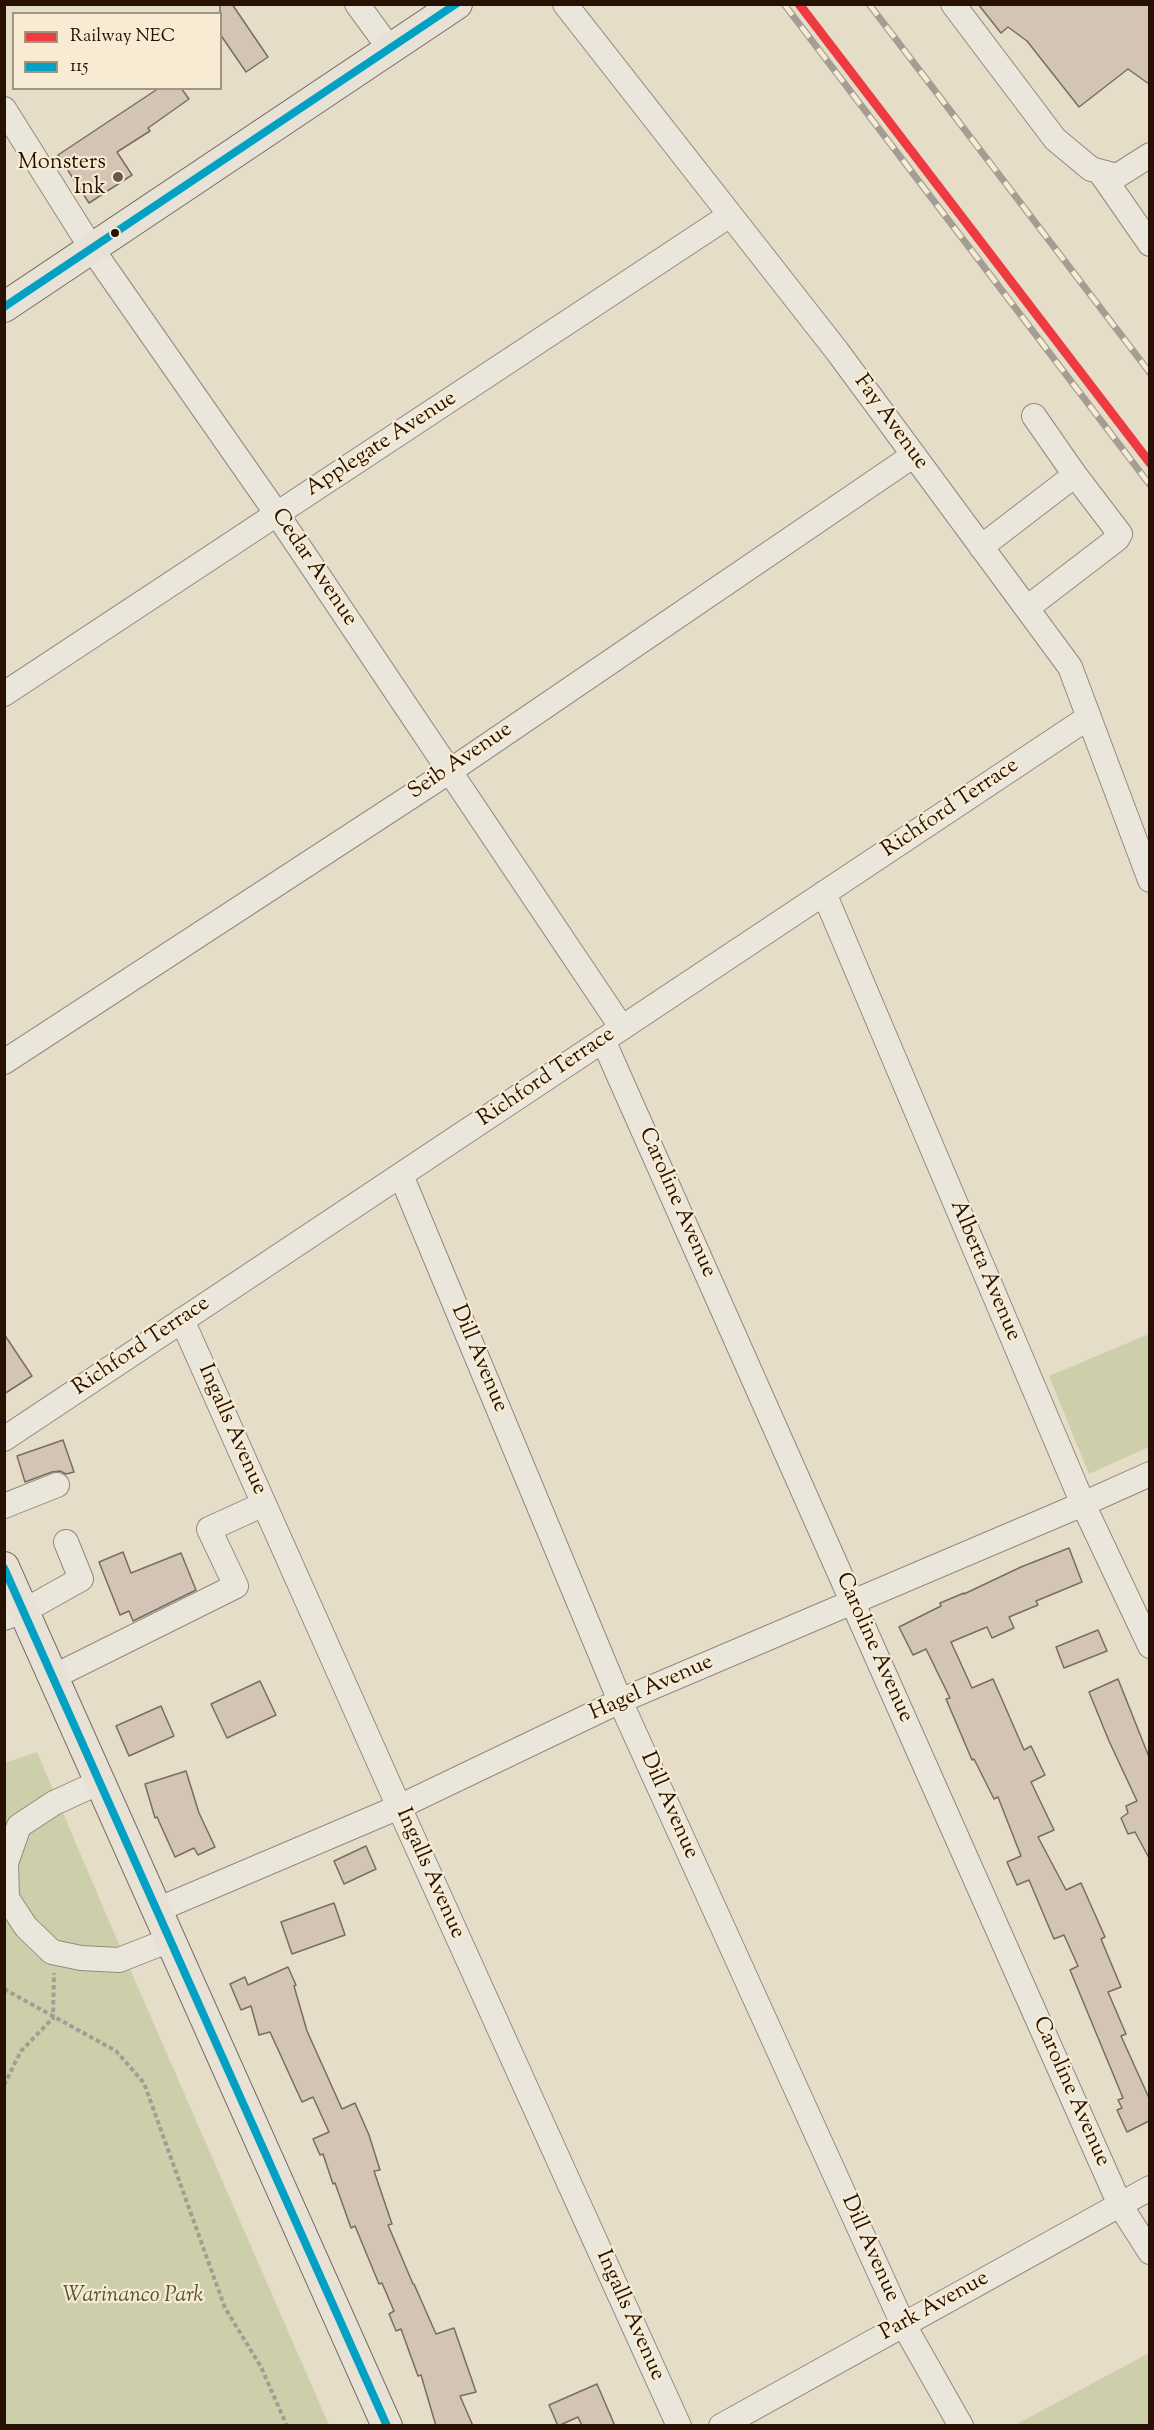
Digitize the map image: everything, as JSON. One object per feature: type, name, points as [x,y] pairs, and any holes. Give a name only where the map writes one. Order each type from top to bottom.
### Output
[{"type":"main road","points":[[4,307],[457,4]]},
{"type":"main road","points":[[4,1567],[14,1615],[53,1677],[387,2426]]},
{"type":"street","points":[[357,4],[390,49]]},
{"type":"street","name":"Fay Avenue","points":[[565,4],[837,351],[1070,667],[1149,879]]},
{"type":"street","points":[[953,4],[1055,139],[1091,169],[1118,176],[1149,155]]},
{"type":"street","name":"Cedar Avenue","points":[[4,109],[92,249],[277,514],[450,771],[613,1034]]},
{"type":"street","points":[[1100,172],[1142,217],[1149,244]]},
{"type":"street","name":"Applegate Avenue","points":[[4,694],[730,215]]},
{"type":"street","points":[[1027,608],[1117,539],[1120,534],[1034,416]]},
{"type":"street","name":"Seib Avenue","points":[[4,1062],[450,771],[914,455]]},
{"type":"street","points":[[981,547],[1075,475]]},
{"type":"street","name":"Richford Terrace","points":[[4,1439],[1089,717]]},
{"type":"street","name":"Alberta Avenue","points":[[824,893],[1083,1504],[1149,1646]]},
{"type":"street","name":"Caroline Avenue","points":[[613,1034],[853,1602],[1120,2205],[1149,2252]]},
{"type":"street","name":"Dill Avenue","points":[[401,1175],[620,1701],[904,2325],[961,2426]]},
{"type":"street","name":"Ingalls Avenue","points":[[182,1320],[679,2426]]},
{"type":"street","name":"Hagel Avenue","points":[[157,1910],[399,1807],[620,1701],[1149,1474]]},
{"type":"street","points":[[4,1506],[57,1485]]},
{"type":"street","points":[[53,1677],[236,1586],[210,1529],[264,1504]]},
{"type":"street","points":[[14,1615],[81,1579],[66,1542]]},
{"type":"street","points":[[100,1782],[54,1803],[19,1826],[6,1863],[7,1898],[26,1928],[52,1952],[81,1958],[119,1959],[170,1940]]},
{"type":"street","name":"Park Avenue","points":[[721,2426],[1149,2188]]},
{"type":"path","points":[[4,2085],[21,2051],[53,2018],[52,1952]]},
{"type":"path","points":[[4,1989],[116,2051],[144,2083],[225,2308],[261,2367],[287,2426]]},
{"type":"green space","points":[[1149,1334],[1149,1447],[1089,1474],[1049,1376]]},
{"type":"green space","name":"Warinanco Park","points":[[37,1752],[329,2425],[5,2425],[4,1763]]},
{"type":"green space","points":[[1149,2353],[1149,2425],[1015,2425]]},
{"type":"building","points":[[220,4],[232,4],[268,57],[246,72],[222,37],[222,12],[220,12]]},
{"type":"building","points":[[978,4],[1149,4],[1149,84],[1128,69],[1079,107],[1027,41],[1008,27],[1001,33]]},
{"type":"building","points":[[156,90],[182,90],[189,99],[148,128],[150,131],[117,152],[132,175],[89,203],[58,155]]},
{"type":"building","points":[[4,1334],[32,1376],[4,1394]]},
{"type":"building","points":[[63,1440],[74,1472],[66,1474],[60,1471],[52,1472],[25,1482],[17,1456]]},
{"type":"building","points":[[1069,1548],[1082,1582],[1036,1601],[1038,1605],[1009,1617],[1014,1628],[992,1638],[987,1627],[951,1642],[972,1688],[993,1679],[1024,1750],[1031,1746],[1045,1775],[1031,1782],[1054,1830],[1038,1837],[1066,1890],[1081,1883],[1105,1937],[1101,1939],[1121,1987],[1108,1992],[1126,2034],[1121,2036],[1149,2098],[1149,2121],[1127,2132],[1117,2110],[1122,2108],[1118,2100],[1123,2098],[1070,1970],[1078,1966],[1064,1935],[1054,1939],[1029,1880],[1017,1885],[1007,1862],[1021,1856],[998,1797],[994,1799],[974,1759],[972,1760],[946,1699],[950,1698],[926,1649],[913,1655],[899,1627],[941,1606],[940,1603]]},
{"type":"building","points":[[123,1552],[131,1573],[181,1553],[196,1590],[133,1621],[129,1611],[120,1615],[99,1562]]},
{"type":"building","points":[[1098,1630],[1107,1651],[1064,1668],[1056,1647]]},
{"type":"building","points":[[1118,1679],[1149,1757],[1149,1858],[1135,1832],[1128,1834],[1121,1818],[1128,1813],[1126,1806],[1137,1801],[1089,1692]]},
{"type":"building","points":[[260,1681],[276,1715],[227,1738],[211,1704]]},
{"type":"building","points":[[161,1706],[174,1736],[129,1756],[116,1726]]},
{"type":"building","points":[[186,1771],[199,1813],[215,1847],[198,1855],[194,1848],[175,1857],[157,1817],[155,1818],[145,1784]]},
{"type":"building","points":[[366,1846],[376,1869],[344,1884],[334,1861]]},
{"type":"building","points":[[334,1903],[345,1935],[292,1954],[281,1922]]},
{"type":"building","points":[[288,1967],[296,1985],[294,1986],[307,2031],[342,2109],[355,2103],[369,2135],[380,2170],[374,2171],[392,2224],[388,2225],[413,2284],[436,2334],[454,2328],[476,2392],[460,2396],[473,2426],[436,2426],[421,2375],[418,2376],[401,2329],[396,2331],[389,2314],[394,2311],[382,2283],[379,2284],[355,2226],[351,2228],[323,2154],[320,2155],[313,2139],[329,2132],[313,2097],[302,2102],[270,2032],[259,2035],[251,2006],[241,2010],[230,1984],[245,1977],[248,1985]]},
{"type":"building","points":[[597,2384],[615,2426],[582,2426],[578,2417],[558,2426],[549,2405]]},
{"type":"railway","points":[[784,4],[1150,485]]},
{"type":"railway","points":[[869,4],[1150,373]]},
{"type":"rail line","name":"NEC","points":[[799,4],[1150,463]]},
{"type":"transit line","name":"115","points":[[4,307],[456,4]]},
{"type":"transit line","name":"115","points":[[4,1568],[387,2426]]},
{"type":"place","name":"Monsters Ink","points":[[118,177]]}]
